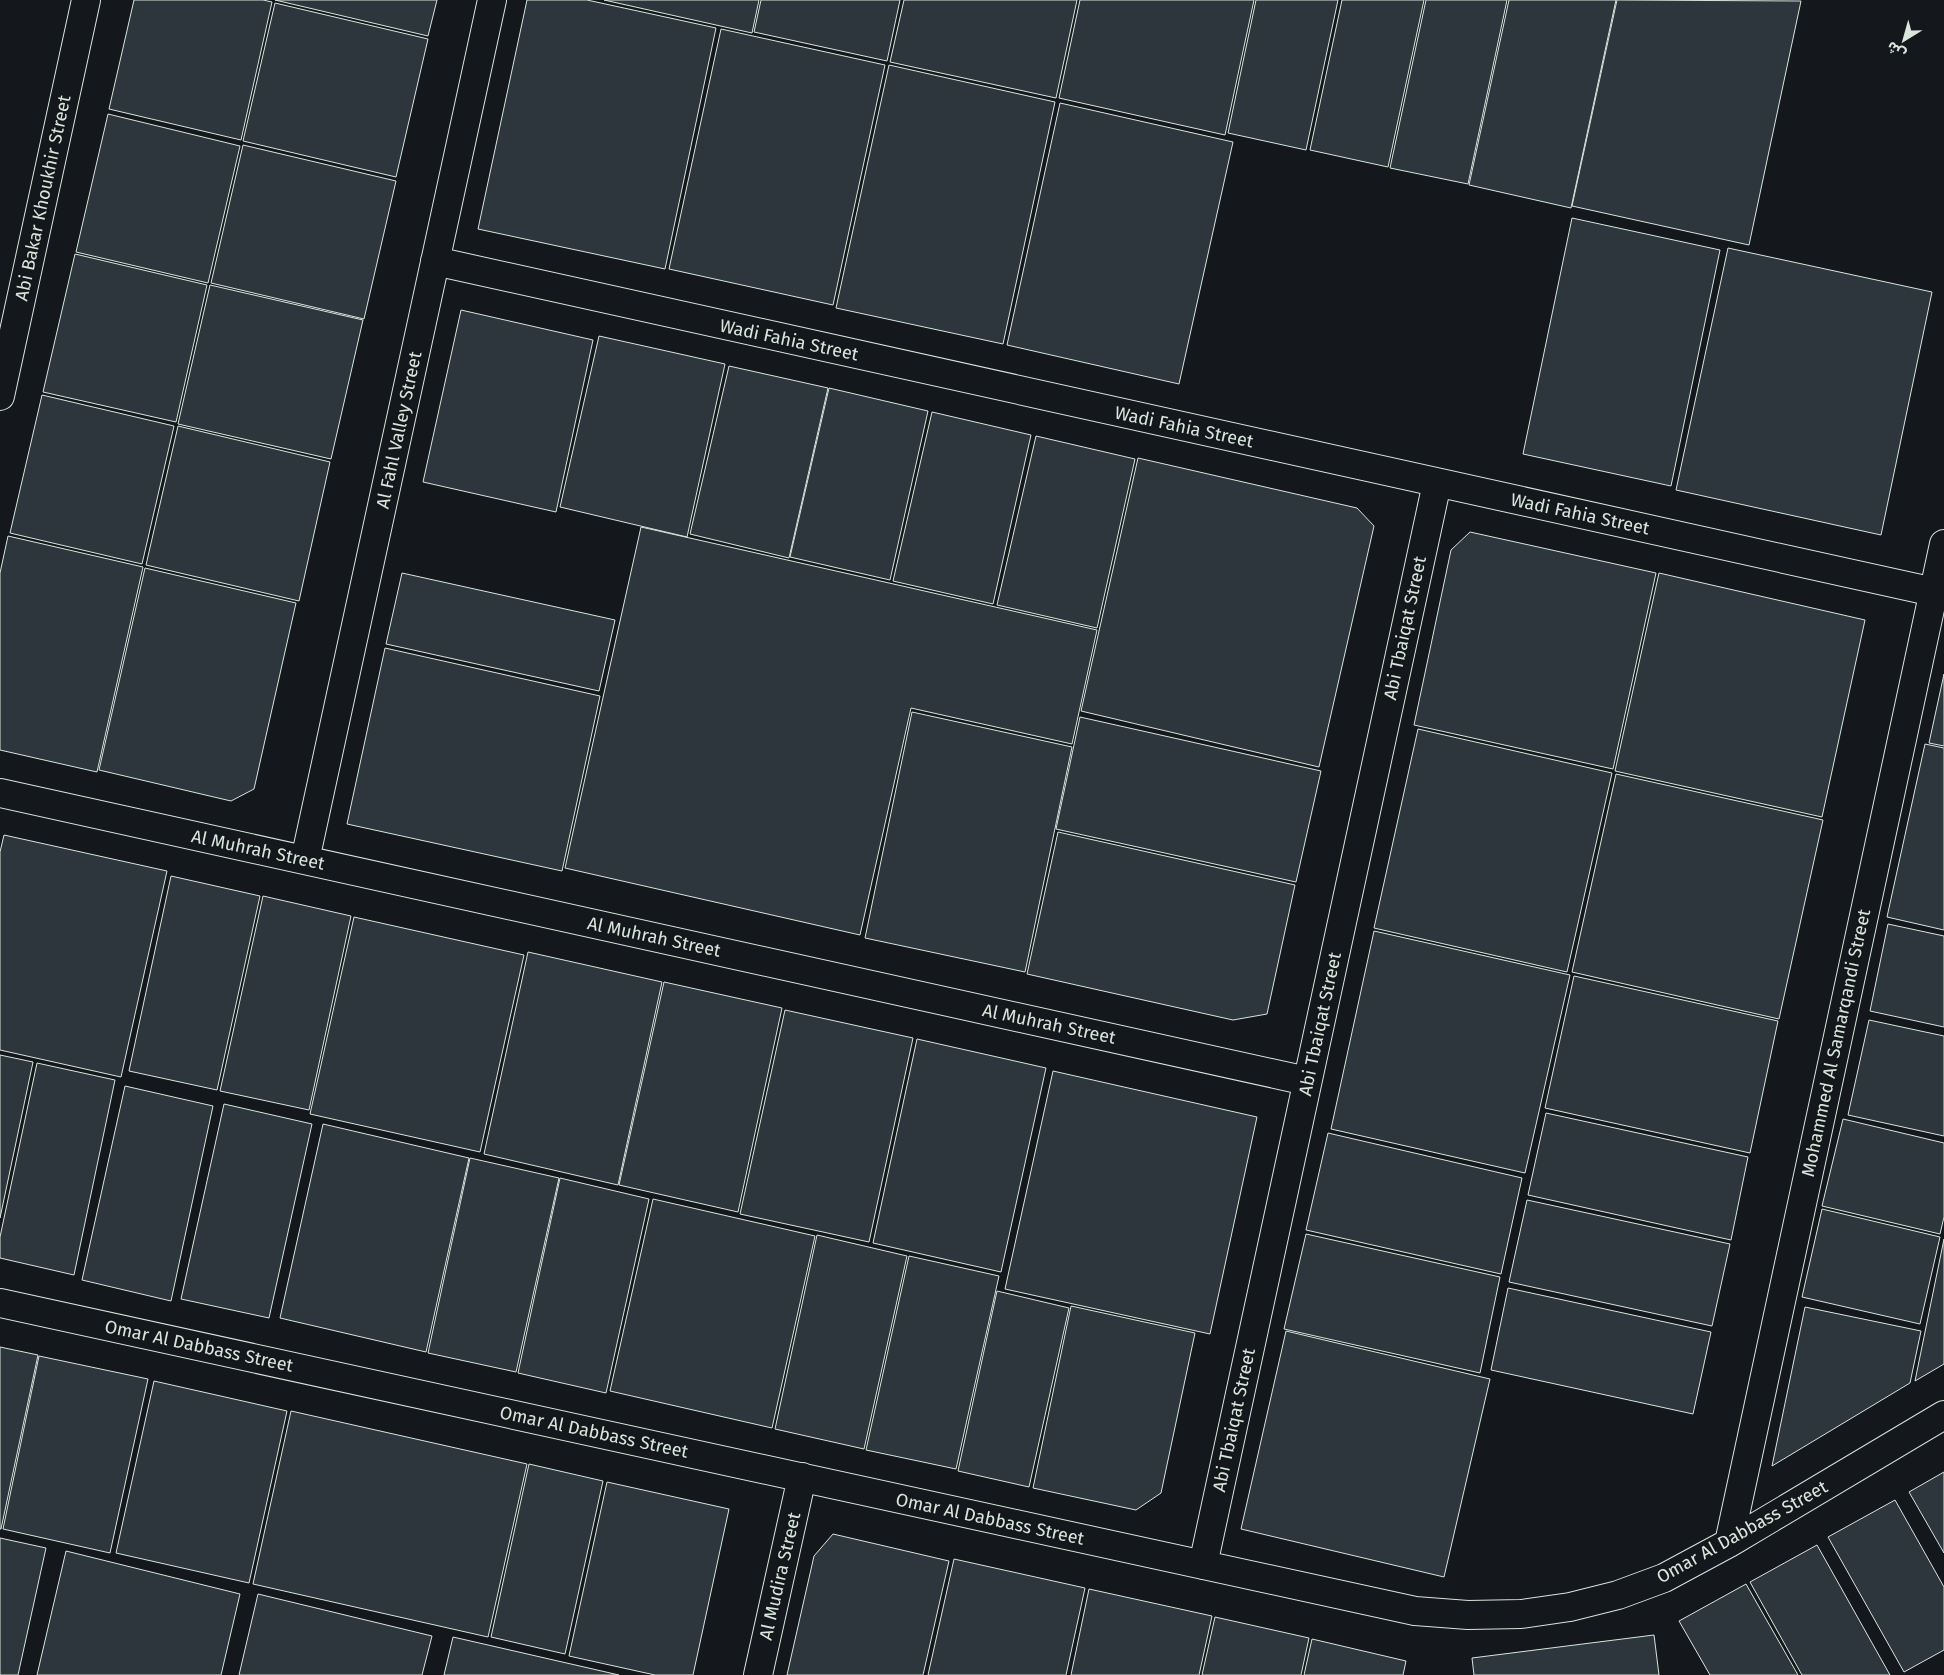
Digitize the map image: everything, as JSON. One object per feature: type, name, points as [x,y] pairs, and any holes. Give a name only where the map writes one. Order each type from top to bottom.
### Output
[{"type":"street","name":"Abi Bakar Khoukhir Street","points":[[0,396],[86,0]]},
{"type":"street","name":"Al Fahl Valley Street","points":[[306,860],[492,0]]},
{"type":"street","name":"Wadi Fahia Street","points":[[435,262],[1934,592]]},
{"type":"street","name":"Abi Tbaiqat Street","points":[[1203,1565],[1437,483]]},
{"type":"street","name":"Mohammed Al Samarqandi Street","points":[[1729,1543],[1944,544]]},
{"type":"street","name":"Al Muhrah Street","points":[[0,793],[1307,1081]]},
{"type":"street","name":"Omar Al Dabbass Street","points":[[0,1303],[1415,1611],[1468,1615],[1521,1614],[1570,1607],[1618,1595],[1664,1578],[1729,1543],[1944,1415]]},
{"type":"street","name":"Al Mudira Street","points":[[758,1675],[802,1477]]},
{"type":"building","points":[[134,0],[263,0],[272,2],[241,140],[109,109]]},
{"type":"building","points":[[275,0],[437,0],[428,36]]},
{"type":"building","points":[[527,0],[587,0],[716,28],[665,269],[478,229]]},
{"type":"building","points":[[604,0],[759,0],[752,33]]},
{"type":"building","points":[[761,0],[900,0],[887,61],[754,32]]},
{"type":"building","points":[[904,0],[1077,0],[1056,98],[890,62]]},
{"type":"building","points":[[1080,0],[1254,0],[1225,135],[1059,98]]},
{"type":"building","points":[[1256,0],[1338,0],[1306,150],[1228,133]]},
{"type":"building","points":[[1342,0],[1424,0],[1388,167],[1310,150]]},
{"type":"building","points":[[1426,0],[1507,0],[1468,184],[1390,168]]},
{"type":"building","points":[[1509,0],[1616,0],[1571,208],[1469,185]]},
{"type":"building","points":[[1617,0],[1801,1],[1749,245],[1572,206]]},
{"type":"building","points":[[275,3],[428,39],[396,177],[243,141]]},
{"type":"building","points":[[721,29],[885,65],[833,305],[669,269]]},
{"type":"building","points":[[889,65],[1055,102],[1003,344],[836,308]]},
{"type":"building","points":[[1060,103],[1233,142],[1179,384],[1007,345]]},
{"type":"building","points":[[108,114],[240,146],[208,283],[76,252]]},
{"type":"building","points":[[243,145],[396,181],[364,319],[211,283]]},
{"type":"building","points":[[1572,218],[1720,250],[1671,486],[1523,454]]},
{"type":"building","points":[[1728,248],[1932,292],[1881,535],[1676,490]]},
{"type":"building","points":[[75,254],[207,285],[176,422],[43,392]]},
{"type":"building","points":[[210,285],[363,320],[331,459],[178,424]]},
{"type":"building","points":[[461,310],[593,340],[556,512],[423,482]]},
{"type":"building","points":[[599,336],[725,364],[687,537],[560,507]]},
{"type":"building","points":[[729,366],[828,388],[789,558],[690,534]]},
{"type":"building","points":[[829,388],[928,411],[890,580],[790,557]]},
{"type":"building","points":[[42,395],[174,426],[142,564],[10,533]]},
{"type":"building","points":[[932,412],[1031,435],[993,604],[893,581]]},
{"type":"building","points":[[178,426],[330,462],[299,601],[146,565]]},
{"type":"building","points":[[1036,436],[1135,459],[1097,628],[997,605]]},
{"type":"building","points":[[1138,458],[1357,508],[1374,526],[1319,767],[1081,711]]},
{"type":"building","points":[[641,527],[1097,630],[1072,744],[911,708],[860,935],[565,868]]},
{"type":"building","points":[[1470,532],[1656,573],[1613,769],[1414,725],[1451,550]]},
{"type":"building","points":[[8,536],[143,567],[97,772],[0,750],[0,573]]},
{"type":"building","points":[[145,568],[296,603],[254,789],[231,801],[99,770]]},
{"type":"building","points":[[402,573],[615,620],[599,691],[386,644]]},
{"type":"building","points":[[1659,573],[1865,620],[1822,817],[1615,771]]},
{"type":"building","points":[[385,648],[600,696],[562,871],[347,824]]},
{"type":"building","points":[[1944,674],[1944,746],[1929,743]]},
{"type":"building","points":[[912,712],[1072,747],[1025,972],[865,938]]},
{"type":"building","points":[[1080,717],[1321,771],[1296,882],[1056,829]]},
{"type":"building","points":[[1418,729],[1612,773],[1567,972],[1374,928]]},
{"type":"building","points":[[1925,744],[1944,748],[1944,930],[1887,917]]},
{"type":"building","points":[[1616,774],[1823,820],[1779,1019],[1572,972]]},
{"type":"building","points":[[1058,832],[1295,885],[1267,1014],[1233,1020],[1027,974]]},
{"type":"building","points":[[4,835],[167,871],[121,1077],[0,1050],[0,852]]},
{"type":"building","points":[[171,876],[260,896],[217,1090],[129,1071]]},
{"type":"building","points":[[263,896],[351,916],[309,1110],[220,1091]]},
{"type":"building","points":[[354,917],[524,955],[480,1152],[310,1114]]},
{"type":"building","points":[[1888,924],[1944,936],[1944,1027],[1870,1011]]},
{"type":"building","points":[[1374,931],[1570,975],[1525,1173],[1331,1129]]},
{"type":"building","points":[[528,952],[662,982],[618,1185],[484,1154]]},
{"type":"building","points":[[1574,976],[1778,1021],[1750,1153],[1545,1108]]},
{"type":"building","points":[[664,982],[782,1008],[738,1212],[619,1185]]},
{"type":"building","points":[[785,1010],[913,1038],[869,1242],[740,1214]]},
{"type":"building","points":[[1869,1020],[1944,1036],[1944,1136],[1848,1115]]},
{"type":"building","points":[[917,1039],[1046,1068],[1001,1272],[873,1243]]},
{"type":"building","points":[[0,1055],[33,1062],[0,1218]]},
{"type":"building","points":[[37,1063],[115,1080],[74,1275],[0,1258],[0,1237]]},
{"type":"building","points":[[1053,1071],[1257,1117],[1210,1334],[1005,1289]]},
{"type":"building","points":[[125,1086],[213,1106],[171,1301],[82,1280]]},
{"type":"building","points":[[224,1104],[312,1124],[269,1318],[181,1299]]},
{"type":"building","points":[[1546,1113],[1748,1157],[1731,1240],[1528,1195]]},
{"type":"building","points":[[1843,1119],[1944,1143],[1944,1217],[1940,1234],[1822,1206]]},
{"type":"building","points":[[323,1124],[469,1158],[426,1352],[280,1318]]},
{"type":"building","points":[[1328,1133],[1522,1178],[1501,1274],[1306,1230]]},
{"type":"building","points":[[470,1158],[559,1178],[516,1372],[428,1353]]},
{"type":"building","points":[[560,1178],[649,1199],[606,1393],[518,1373]]},
{"type":"building","points":[[653,1199],[815,1236],[772,1428],[610,1391]]},
{"type":"building","points":[[1527,1200],[1730,1244],[1712,1326],[1509,1282]]},
{"type":"building","points":[[1822,1209],[1940,1237],[1920,1324],[1802,1297]]},
{"type":"building","points":[[1306,1234],[1500,1277],[1480,1373],[1284,1329]]},
{"type":"building","points":[[817,1235],[907,1256],[864,1449],[775,1429]]},
{"type":"building","points":[[1944,1239],[1944,1364],[1915,1381]]},
{"type":"building","points":[[909,1256],[999,1276],[956,1469],[866,1450]]},
{"type":"building","points":[[1508,1288],[1711,1332],[1693,1414],[1491,1370]]},
{"type":"building","points":[[997,1291],[1069,1308],[1029,1487],[958,1471]]},
{"type":"building","points":[[1071,1306],[1195,1333],[1161,1493],[1136,1510],[1033,1488]]},
{"type":"building","points":[[1805,1307],[1921,1331],[1910,1383],[1772,1466]]},
{"type":"building","points":[[1286,1331],[1490,1379],[1444,1577],[1241,1529]]},
{"type":"building","points":[[0,1347],[38,1355],[1,1529],[0,1529]]},
{"type":"building","points":[[39,1356],[148,1379],[110,1553],[3,1529]]},
{"type":"building","points":[[154,1381],[287,1411],[249,1583],[116,1553]]},
{"type":"building","points":[[291,1411],[527,1464],[488,1637],[253,1584]]},
{"type":"building","points":[[529,1464],[603,1481],[565,1654],[491,1637]]},
{"type":"building","points":[[1944,1472],[1944,1553],[1909,1492]]},
{"type":"building","points":[[607,1482],[729,1509],[693,1675],[655,1675],[569,1656]]},
{"type":"building","points":[[1895,1500],[1944,1587],[1944,1650],[1904,1672],[1828,1537]]},
{"type":"building","points":[[833,1534],[949,1561],[923,1675],[787,1675],[814,1556]]},
{"type":"building","points":[[0,1538],[46,1548],[18,1675],[0,1675]]},
{"type":"building","points":[[1817,1545],[1890,1675],[1802,1675],[1750,1582]]},
{"type":"building","points":[[66,1551],[240,1594],[221,1675],[37,1675]]},
{"type":"building","points":[[954,1559],[1085,1588],[1066,1675],[928,1675]]},
{"type":"building","points":[[1746,1584],[1798,1675],[1710,1675],[1679,1621]]},
{"type":"building","points":[[1089,1589],[1212,1616],[1199,1675],[1071,1675]]},
{"type":"building","points":[[258,1594],[432,1636],[422,1675],[239,1675]]},
{"type":"building","points":[[1215,1617],[1309,1638],[1301,1675],[1202,1675]]},
{"type":"building","points":[[1654,1635],[1659,1675],[1474,1675],[1472,1658]]},
{"type":"building","points":[[453,1637],[619,1675],[444,1675]]},
{"type":"building","points":[[1312,1639],[1406,1661],[1403,1675],[1304,1675]]}]
